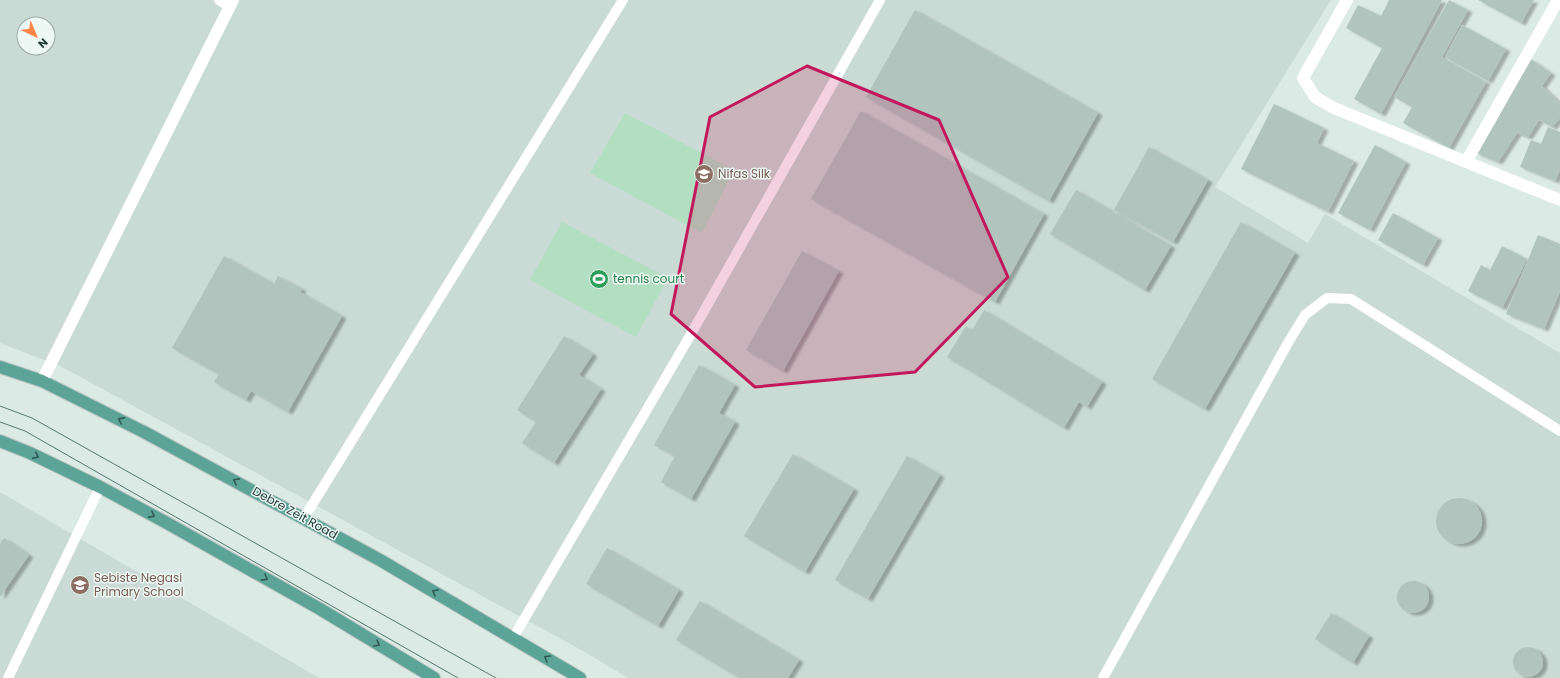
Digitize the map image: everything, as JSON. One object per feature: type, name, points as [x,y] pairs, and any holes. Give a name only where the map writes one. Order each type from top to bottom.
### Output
[{"type":"main road","name":"Debre Zeit Road","points":[[0,367],[42,381],[144,432],[304,518],[580,678]]},
{"type":"main road","points":[[0,441],[30,453],[100,487],[313,605],[434,678]]},
{"type":"street","points":[[1347,0],[1303,78],[1315,97],[1334,108],[1560,200]]},
{"type":"street","points":[[1466,162],[1558,0]]},
{"type":"street","points":[[42,381],[232,4]]},
{"type":"lane","points":[[218,0],[232,4]]},
{"type":"lane","points":[[304,518],[623,0]]},
{"type":"lane","points":[[513,638],[687,341],[880,0]]},
{"type":"lane","points":[[1103,678],[1289,341],[1305,315],[1327,298],[1351,299],[1560,431]]},
{"type":"lane","points":[[8,678],[100,487]]},
{"type":"highlighted area","points":[[807,66],[939,120],[1008,277],[915,372],[755,387],[671,314],[710,117]]},
{"type":"shaded area","name":"Nifas Silk","points":[[0,0],[1331,0],[1215,187],[1308,243],[1325,214],[1560,353],[1560,678],[628,678],[585,652],[62,367],[0,343]]},
{"type":"shaded area","name":"Sebiste Negasi Primary School","points":[[0,492],[319,678],[0,678]]},
{"type":"green space","points":[[625,113],[734,170],[702,233],[590,173]]},
{"type":"green space","name":"tennis court","points":[[562,222],[668,278],[636,337],[530,280]]},
{"type":"building","points":[[1389,0],[1442,0],[1381,114],[1354,99],[1382,48],[1346,28],[1358,5],[1381,16]]},
{"type":"building","points":[[1449,0],[1468,10],[1442,57],[1486,82],[1449,148],[1403,123],[1412,107],[1394,97]]},
{"type":"building","points":[[1478,0],[1534,0],[1521,23]]},
{"type":"building","points":[[915,10],[1098,113],[1049,201],[866,97]]},
{"type":"building","points":[[1462,25],[1506,49],[1488,81],[1445,57]]},
{"type":"building","points":[[1531,59],[1551,73],[1542,86],[1560,103],[1560,118],[1552,127],[1539,120],[1528,137],[1517,133],[1498,162],[1476,153]]},
{"type":"building","points":[[1274,104],[1324,128],[1317,143],[1354,161],[1328,212],[1241,169]]},
{"type":"building","points":[[861,111],[1044,214],[995,302],[811,199]]},
{"type":"building","points":[[1548,127],[1560,132],[1560,169],[1555,181],[1520,167],[1531,140],[1541,144]]},
{"type":"building","points":[[1375,145],[1406,162],[1370,230],[1338,213]]},
{"type":"building","points":[[1149,147],[1208,180],[1173,242],[1114,210]]},
{"type":"building","points":[[1076,190],[1171,246],[1145,290],[1050,234]]},
{"type":"building","points":[[1393,213],[1438,238],[1423,265],[1378,240]]},
{"type":"building","points":[[1241,222],[1295,253],[1205,409],[1152,379]]},
{"type":"building","points":[[1538,235],[1560,244],[1560,291],[1544,329],[1506,314]]},
{"type":"building","points":[[1502,246],[1527,259],[1502,308],[1468,291],[1481,265],[1490,270]]},
{"type":"building","points":[[802,251],[839,271],[783,371],[746,350]]},
{"type":"building","points":[[224,256],[274,284],[278,276],[302,289],[300,292],[342,316],[288,412],[251,391],[246,400],[214,382],[219,374],[172,348]]},
{"type":"building","points":[[984,310],[1102,382],[1087,407],[1079,402],[1064,428],[947,357],[966,326],[972,330]]},
{"type":"building","points":[[564,336],[593,354],[579,375],[601,389],[554,463],[522,443],[536,422],[517,410]]},
{"type":"building","points":[[699,365],[735,385],[719,413],[735,422],[691,499],[661,482],[675,456],[654,445]]},
{"type":"building","points":[[793,454],[854,489],[805,572],[744,536]]},
{"type":"building","points":[[907,456],[940,475],[868,599],[835,580]]},
{"type":"building","points":[[1454,498],[1464,498],[1472,502],[1478,508],[1482,516],[1482,526],[1478,534],[1472,540],[1464,544],[1454,544],[1446,540],[1440,534],[1436,526],[1436,516],[1440,508],[1446,502]]},
{"type":"building","points":[[4,538],[29,555],[0,597],[0,544]]},
{"type":"building","points":[[607,548],[679,590],[658,626],[586,584]]},
{"type":"building","points":[[1410,581],[1416,581],[1426,588],[1429,597],[1428,603],[1422,610],[1416,613],[1410,613],[1400,606],[1397,600],[1397,594],[1404,584]]},
{"type":"building","points":[[700,601],[799,660],[788,678],[740,678],[676,640]]},
{"type":"building","points":[[1331,613],[1369,636],[1353,663],[1315,639]]},
{"type":"building","points":[[1528,647],[1539,651],[1543,662],[1539,673],[1528,677],[1517,673],[1513,662],[1517,651]]},
{"type":"tram line","points":[[0,406],[32,418],[496,678]]},
{"type":"tram line","points":[[0,422],[25,431],[458,678]]},
{"type":"place","name":"Nifas Silk","points":[[704,174]]},
{"type":"place","name":"tennis court","points":[[599,279]]},
{"type":"place","name":"Sebiste Negasi Primary School","points":[[80,585]]}]
